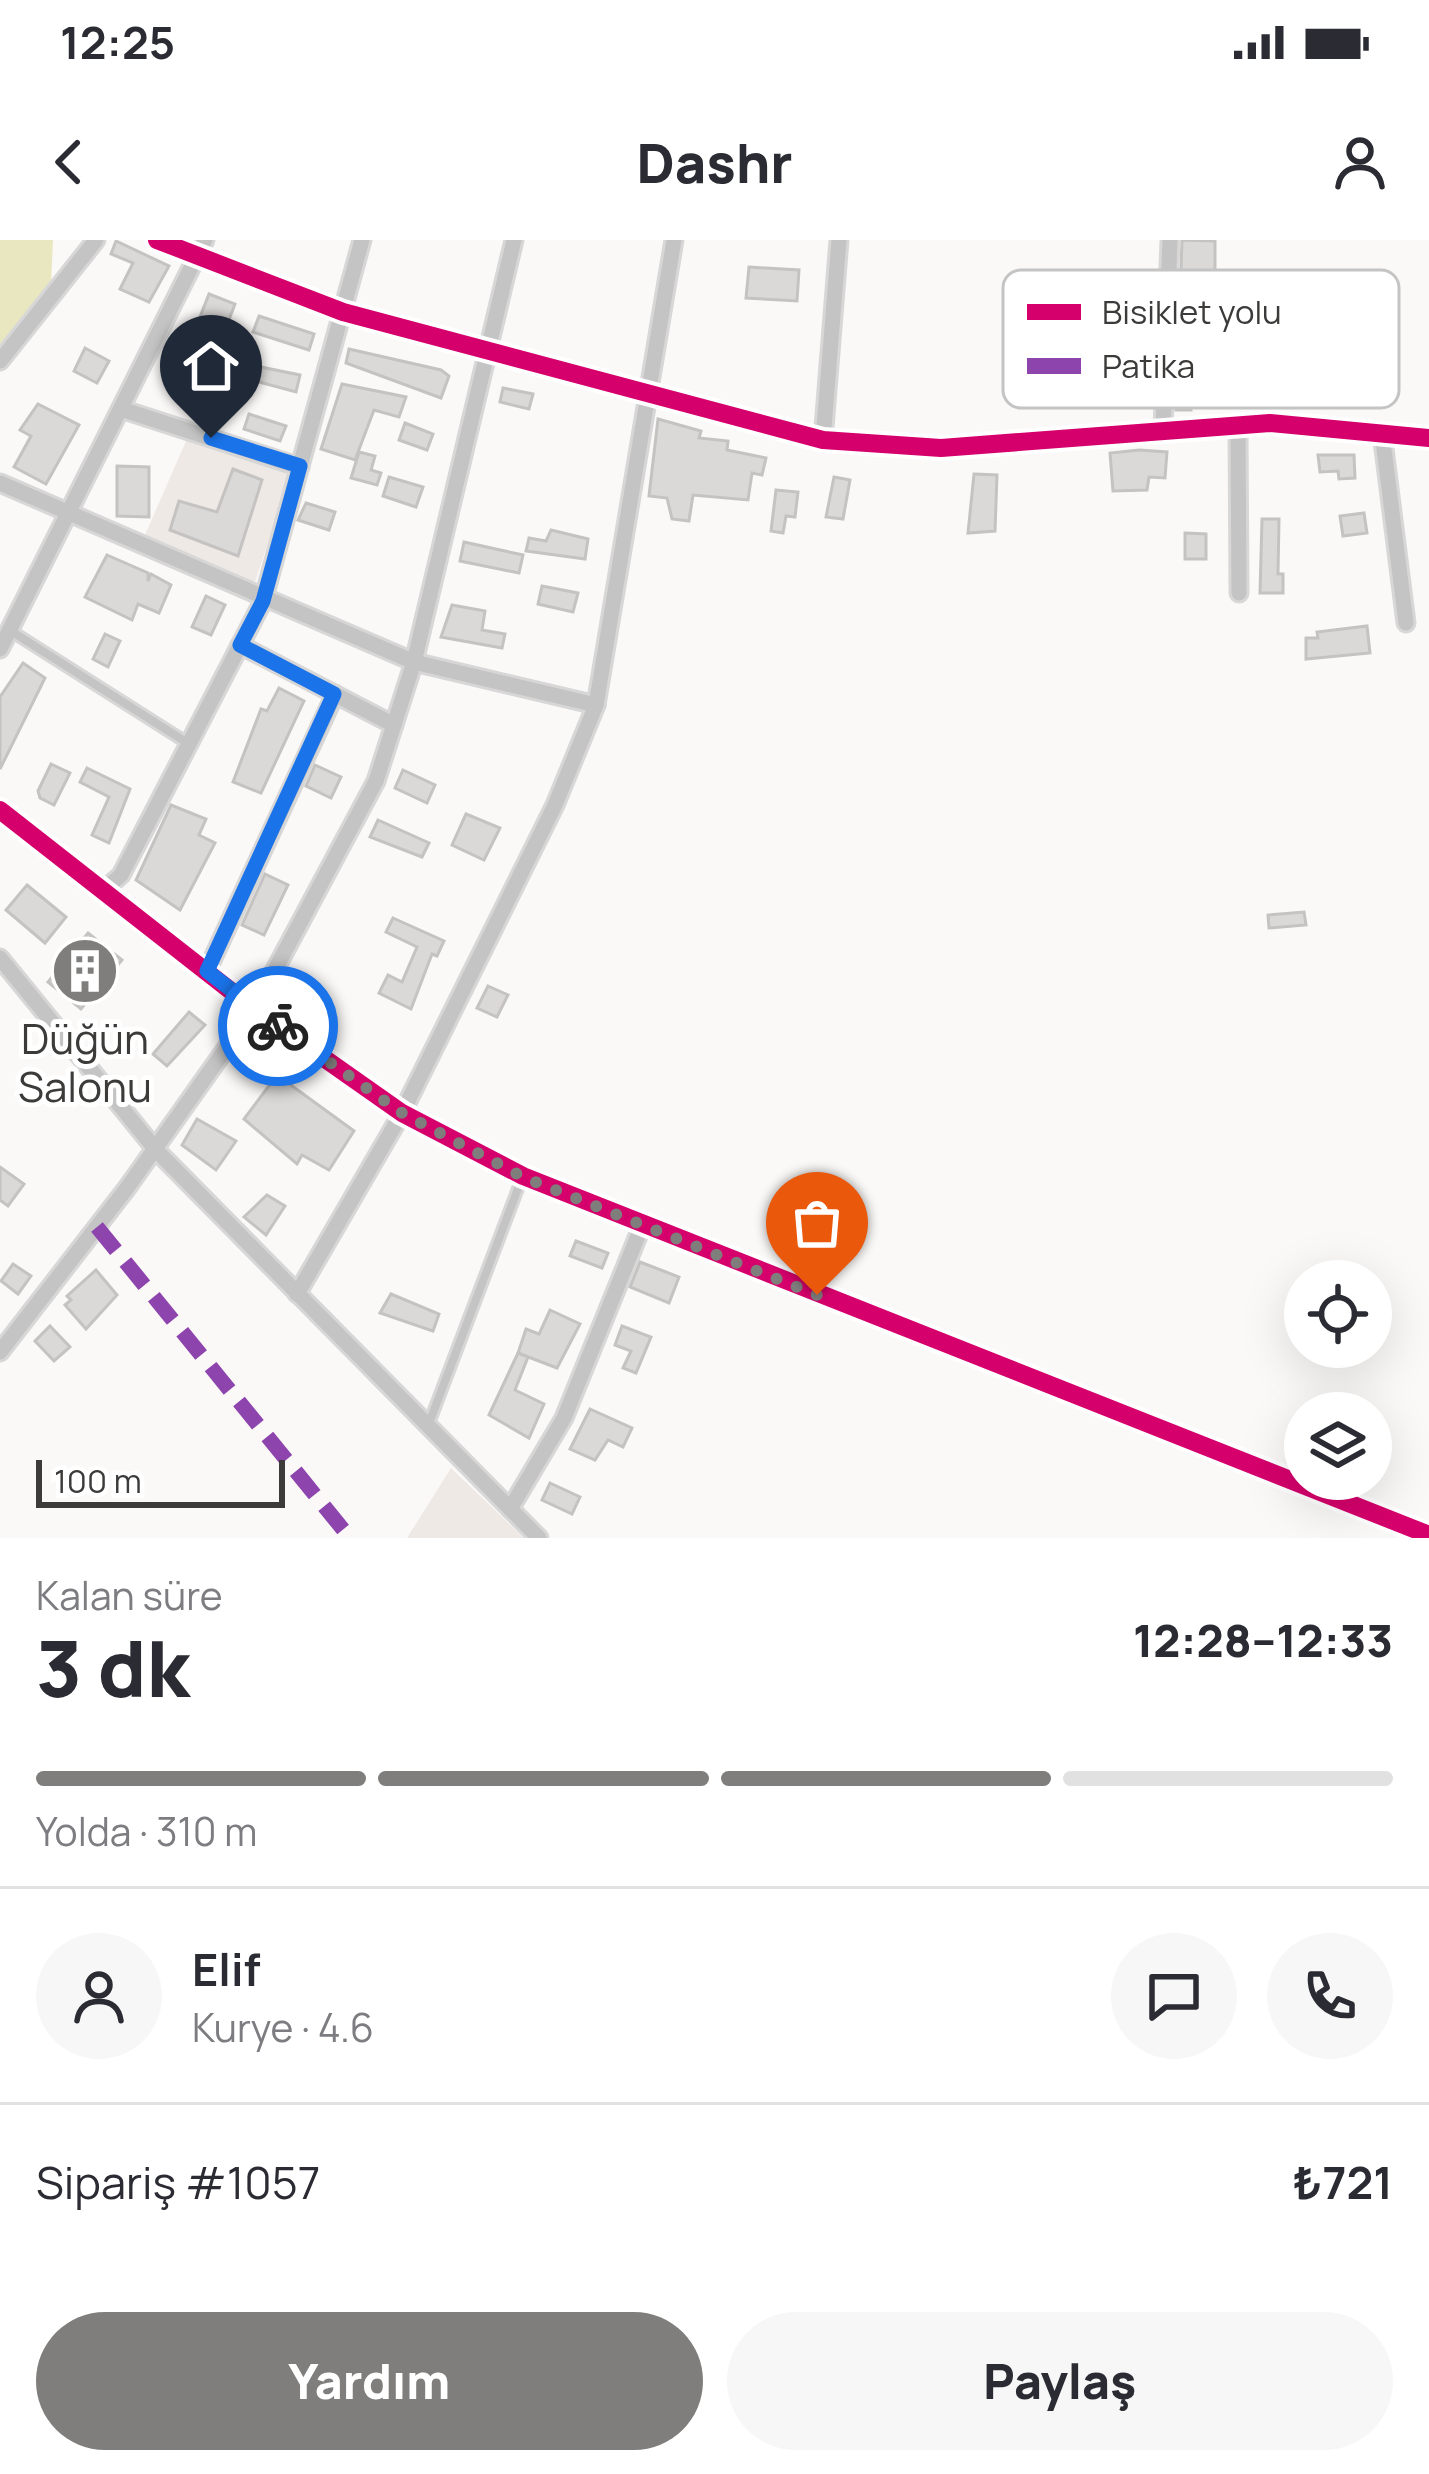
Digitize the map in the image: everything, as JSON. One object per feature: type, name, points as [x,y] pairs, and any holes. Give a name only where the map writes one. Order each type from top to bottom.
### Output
[{"type":"street","points":[[0,361],[96,240]]},
{"type":"street","points":[[157,240],[343,312],[823,440],[941,448],[1238,424],[1429,438]]},
{"type":"street","points":[[0,649],[205,240]]},
{"type":"street","points":[[104,890],[121,875],[263,601],[362,240]]},
{"type":"street","points":[[0,1352],[156,1150],[254,1009],[376,781],[415,662],[514,240]]},
{"type":"street","points":[[297,1294],[402,1113],[555,805],[596,705],[674,240]]},
{"type":"street","points":[[823,440],[839,240]]},
{"type":"street","points":[[1169,270],[1170,240]]},
{"type":"street","points":[[1163,430],[1164,408]]},
{"type":"street","points":[[121,409],[300,466]]},
{"type":"street","points":[[1238,424],[1239,593]]},
{"type":"street","points":[[1382,433],[1406,623]]},
{"type":"street","points":[[0,484],[263,601],[415,662],[596,705]]},
{"type":"street","points":[[240,645],[394,725]]},
{"type":"street","points":[[207,971],[334,694]]},
{"type":"street","points":[[0,810],[254,1009],[402,1113],[523,1177],[1429,1535]]},
{"type":"street","points":[[0,958],[156,1150],[539,1538]]},
{"type":"street","points":[[510,1509],[564,1418],[642,1226]]},
{"type":"lane","points":[[9,630],[189,744]]},
{"type":"lane","points":[[428,1426],[523,1177]]},
{"type":"shaded area","points":[[0,240],[53,240],[50,309],[0,369]]},
{"type":"shaded area","points":[[189,434],[291,473],[255,582],[145,535]]},
{"type":"shaded area","points":[[451,1468],[524,1538],[407,1538]]},
{"type":"building","points":[[1182,240],[1215,241],[1215,270],[1181,270]]},
{"type":"building","points":[[116,241],[169,266],[149,302],[120,289],[133,263],[111,254]]},
{"type":"building","points":[[749,267],[799,270],[797,301],[746,298]]},
{"type":"building","points":[[209,294],[235,304],[226,327],[200,317]]},
{"type":"building","points":[[259,316],[314,334],[309,350],[253,332]]},
{"type":"building","points":[[85,348],[109,361],[97,383],[74,371]]},
{"type":"building","points":[[349,349],[441,370],[449,376],[441,398],[346,363]]},
{"type":"building","points":[[176,357],[208,367],[202,385],[171,375]]},
{"type":"building","points":[[241,363],[300,375],[296,392],[237,376]]},
{"type":"building","points":[[342,384],[406,397],[399,417],[374,410],[355,460],[321,449]]},
{"type":"building","points":[[503,388],[533,394],[529,409],[500,402]]},
{"type":"building","points":[[38,404],[79,425],[46,484],[14,467],[31,436],[20,430]]},
{"type":"building","points":[[249,414],[286,426],[280,441],[244,429]]},
{"type":"building","points":[[658,419],[701,431],[699,438],[728,441],[727,450],[766,458],[762,475],[752,473],[748,500],[693,495],[689,521],[672,519],[667,498],[649,496]]},
{"type":"building","points":[[405,423],[433,434],[427,450],[399,440]]},
{"type":"building","points":[[359,452],[375,456],[371,470],[381,473],[377,485],[351,478]]},
{"type":"building","points":[[1167,452],[1165,478],[1149,477],[1147,490],[1113,491],[1110,453]]},
{"type":"building","points":[[1318,455],[1354,455],[1355,478],[1339,479],[1338,471],[1320,472]]},
{"type":"building","points":[[117,466],[149,467],[149,517],[117,516]]},
{"type":"building","points":[[233,469],[262,480],[238,556],[170,530],[179,501],[217,512]]},
{"type":"building","points":[[974,474],[997,475],[995,531],[968,533]]},
{"type":"building","points":[[389,477],[423,487],[416,507],[383,496]]},
{"type":"building","points":[[834,477],[850,480],[843,519],[826,517]]},
{"type":"building","points":[[776,490],[798,492],[795,517],[786,516],[783,533],[771,531]]},
{"type":"building","points":[[306,503],[335,512],[329,530],[298,520]]},
{"type":"building","points":[[1364,513],[1367,533],[1343,536],[1340,516]]},
{"type":"building","points":[[1262,519],[1279,519],[1278,574],[1283,574],[1283,593],[1260,593]]},
{"type":"building","points":[[551,530],[588,539],[585,559],[526,551],[529,538],[546,541]]},
{"type":"building","points":[[1185,533],[1206,534],[1206,559],[1185,559]]},
{"type":"building","points":[[464,542],[523,555],[519,573],[460,561]]},
{"type":"building","points":[[107,555],[148,573],[148,581],[151,574],[171,585],[159,613],[138,604],[132,620],[85,597]]},
{"type":"building","points":[[542,586],[578,593],[573,612],[538,604]]},
{"type":"building","points":[[206,596],[225,605],[211,635],[192,627]]},
{"type":"building","points":[[452,605],[485,611],[482,630],[505,634],[502,648],[441,637]]},
{"type":"building","points":[[1367,626],[1370,653],[1306,659],[1306,638],[1318,638],[1317,632]]},
{"type":"building","points":[[105,634],[120,641],[108,667],[93,659]]},
{"type":"building","points":[[23,663],[45,678],[0,769],[0,697]]},
{"type":"building","points":[[279,688],[304,701],[261,793],[233,782],[261,709],[267,711]]},
{"type":"building","points":[[51,764],[70,773],[54,805],[40,798],[38,791]]},
{"type":"building","points":[[315,765],[341,777],[331,798],[306,786]]},
{"type":"building","points":[[87,768],[130,789],[109,843],[92,835],[109,797],[80,782]]},
{"type":"building","points":[[403,770],[435,785],[427,803],[395,788]]},
{"type":"building","points":[[171,805],[206,819],[199,835],[215,843],[180,910],[136,880]]},
{"type":"building","points":[[466,814],[500,828],[484,860],[452,845]]},
{"type":"building","points":[[378,820],[429,843],[422,857],[370,837]]},
{"type":"building","points":[[265,874],[288,885],[264,935],[242,925]]},
{"type":"building","points":[[27,885],[66,917],[45,943],[6,910]]},
{"type":"building","points":[[1304,912],[1306,925],[1269,928],[1268,915]]},
{"type":"building","points":[[393,918],[444,941],[437,956],[432,954],[411,1009],[379,993],[388,975],[402,982],[417,947],[386,932]]},
{"type":"building","name":"Düğün Salonu","points":[[88,933],[122,960],[81,1009],[48,982]]},
{"type":"building","points":[[488,986],[508,995],[497,1017],[477,1008]]},
{"type":"building","points":[[189,1012],[205,1025],[167,1066],[153,1054]]},
{"type":"building","points":[[277,1075],[354,1131],[329,1170],[302,1155],[297,1164],[244,1119]]},
{"type":"building","points":[[197,1119],[236,1141],[216,1170],[182,1145]]},
{"type":"building","points":[[0,1167],[24,1184],[8,1206],[0,1200]]},
{"type":"building","points":[[267,1195],[285,1206],[266,1235],[244,1217]]},
{"type":"building","points":[[576,1241],[608,1253],[602,1268],[570,1256]]},
{"type":"building","points":[[640,1262],[679,1277],[669,1303],[630,1287]]},
{"type":"building","points":[[13,1264],[31,1276],[18,1294],[1,1281]]},
{"type":"building","points":[[96,1270],[117,1295],[86,1329],[65,1305],[71,1300],[67,1296]]},
{"type":"building","points":[[391,1294],[439,1314],[433,1331],[380,1313]]},
{"type":"building","points":[[550,1310],[580,1324],[557,1368],[518,1353],[526,1329],[539,1334]]},
{"type":"building","points":[[50,1326],[70,1347],[54,1361],[35,1341]]},
{"type":"building","points":[[622,1326],[651,1337],[636,1373],[623,1368],[631,1351],[615,1345]]},
{"type":"building","points":[[518,1353],[528,1357],[515,1390],[544,1404],[529,1438],[489,1415]]},
{"type":"building","points":[[590,1409],[632,1428],[623,1447],[608,1440],[595,1460],[570,1449]]},
{"type":"building","points":[[550,1483],[580,1497],[572,1514],[542,1500]]},
{"type":"marked path","points":[[97,1227],[350,1538]]},
{"type":"cycle path","points":[[157,240],[343,312],[823,440],[941,448],[1270,423],[1429,438]]},
{"type":"cycle path","points":[[0,810],[254,1009],[402,1113],[523,1176],[1429,1535]]},
{"type":"way so far","points":[[278,1026],[402,1113],[523,1177],[817,1295]]},
{"type":"place","name":"Düğün Salonu","points":[[85,971]]},
{"type":"route","points":[[211,438],[300,466],[263,601],[240,645],[334,694],[207,971],[278,1026]]}]
